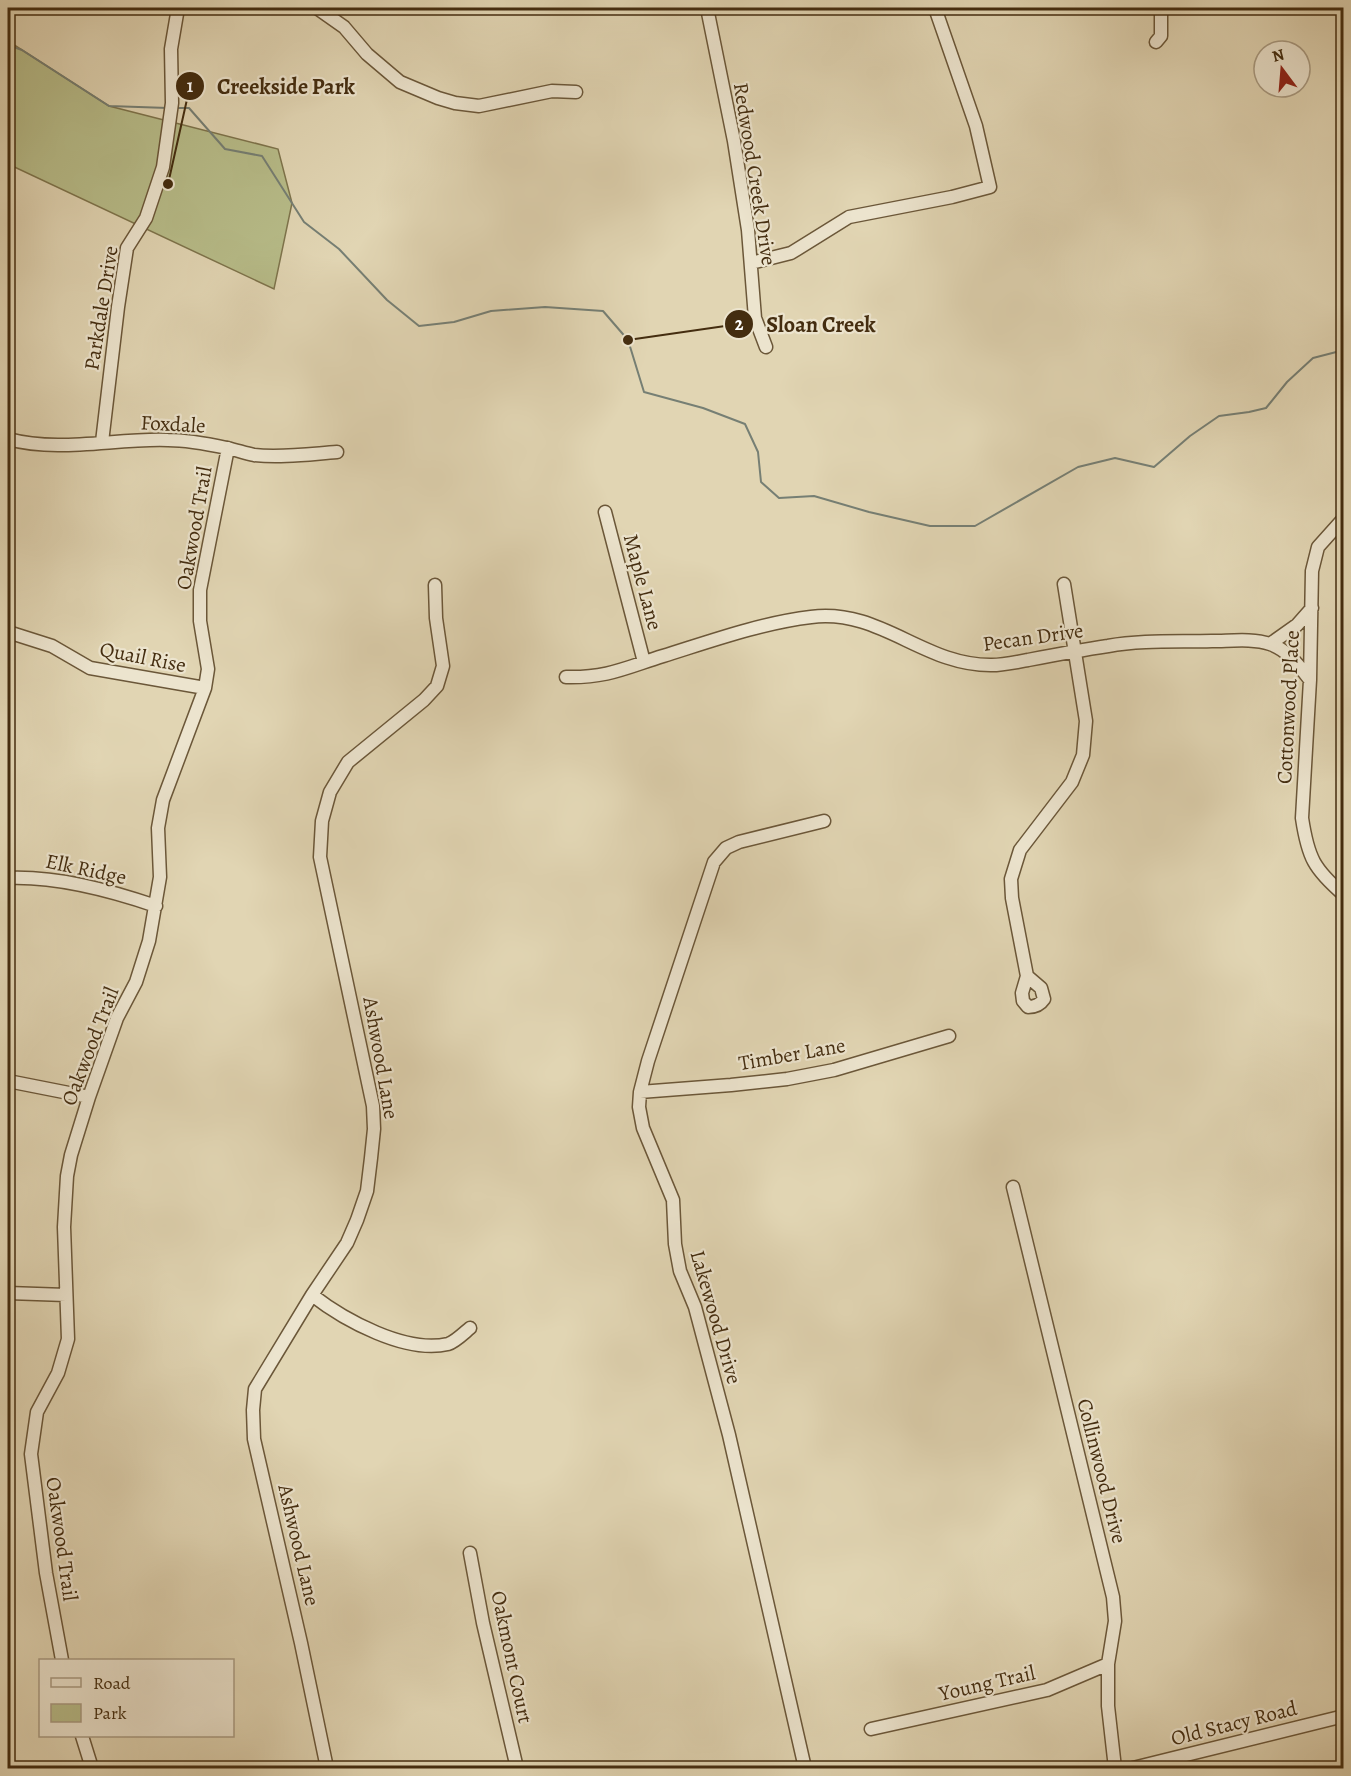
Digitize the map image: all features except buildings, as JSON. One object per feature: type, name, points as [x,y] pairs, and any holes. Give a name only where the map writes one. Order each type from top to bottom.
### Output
[{"type":"street","name":"Parkdale Drive","points":[[102,442],[127,248],[146,218],[163,167],[172,103],[171,50],[178,8]]},
{"type":"street","points":[[317,8],[344,27],[367,54],[400,82],[438,98],[479,106],[552,91],[576,92]]},
{"type":"street","name":"Redwood Creek Drive","points":[[707,8],[734,141],[748,230],[755,318],[766,347]]},
{"type":"street","points":[[751,263],[792,253],[849,217],[952,197],[990,187],[976,126],[935,8]]},
{"type":"street","points":[[1156,42],[1161,36],[1161,8]]},
{"type":"street","name":"Foxdale","points":[[8,439],[22,443],[63,446],[168,440],[200,443],[253,454],[303,455],[337,452]]},
{"type":"street","name":"Oakwood Trail","points":[[62,1659],[46,1574],[31,1454],[37,1412],[58,1373],[66,1346],[64,1227],[67,1176],[89,1097],[117,1018],[136,982],[142,965],[156,906],[160,877],[158,828],[163,800],[206,688],[208,669],[200,621],[200,590],[228,448]]},
{"type":"street","name":"Maple Lane","points":[[605,512],[644,662]]},
{"type":"street","name":"Cottonwood Place","points":[[1344,518],[1318,547],[1312,572],[1310,680],[1302,818],[1306,841],[1313,861],[1326,881],[1344,896]]},
{"type":"street","points":[[1027,976],[1012,898],[1011,879],[1020,850],[1072,782],[1083,754],[1086,722],[1076,652],[1068,622],[1064,584]]},
{"type":"street","name":"Ashwood Lane","points":[[327,1768],[254,1439],[255,1389],[312,1295],[347,1243],[367,1191],[374,1129],[373,1106],[320,857],[321,821],[330,792],[348,762],[424,700],[437,686],[443,666],[436,618],[435,585]]},
{"type":"street","points":[[1270,644],[1297,625],[1312,608]]},
{"type":"street","name":"Pecan Drive","points":[[566,677],[590,678],[613,674],[715,639],[814,616],[861,620],[880,626],[936,655],[970,664],[993,666],[1139,642],[1248,641],[1270,644],[1289,655],[1310,680]]},
{"type":"street","name":"Quail Rise","points":[[8,632],[52,646],[90,668],[206,688]]},
{"type":"street","name":"Lakewood Drive","points":[[805,1768],[729,1436],[694,1307],[680,1271],[675,1244],[674,1200],[643,1128],[639,1107],[640,1092],[714,862],[726,848],[739,842],[825,821]]},
{"type":"street","name":"Elk Ridge","points":[[8,878],[31,877],[117,892],[156,906]]},
{"type":"street","name":"Timber Lane","points":[[640,1092],[787,1079],[834,1070],[949,1036]]},
{"type":"street","points":[[8,1081],[89,1097]]},
{"type":"street","name":"Collinwood Drive","points":[[1013,1187],[1113,1597],[1115,1621],[1108,1664],[1108,1706],[1115,1768]]},
{"type":"street","points":[[8,1293],[66,1294]]},
{"type":"street","points":[[312,1295],[346,1317],[380,1333],[416,1345],[449,1344],[470,1328]]},
{"type":"street","name":"Oakmont Court","points":[[470,1553],[483,1623],[517,1768]]},
{"type":"street","name":"Young Trail","points":[[871,1729],[1047,1690],[1108,1664]]},
{"type":"street","name":"Old Stacy Road","points":[[1133,1768],[1344,1716]]},
{"type":"street","points":[[82,1737],[92,1768]]},
{"type":"green space","points":[[8,41],[109,106],[278,149],[292,203],[274,289],[8,164]]},
{"type":"waterway","points":[[8,45],[22,50],[109,106],[168,108]]},
{"type":"waterway","points":[[176,108],[189,108],[225,149],[262,156],[304,222],[339,249],[387,300],[419,326],[454,322],[491,311],[545,307],[603,311],[628,340],[644,392],[703,408],[745,424],[758,452],[761,482],[779,498],[814,496],[930,526],[975,526],[1078,467],[1115,458],[1154,467],[1190,436],[1219,416],[1266,408],[1287,382],[1313,358],[1344,350]]},
{"type":"place","name":"Creekside Park","points":[[168,184]]},
{"type":"place","name":"Sloan Creek","points":[[628,340]]}]
